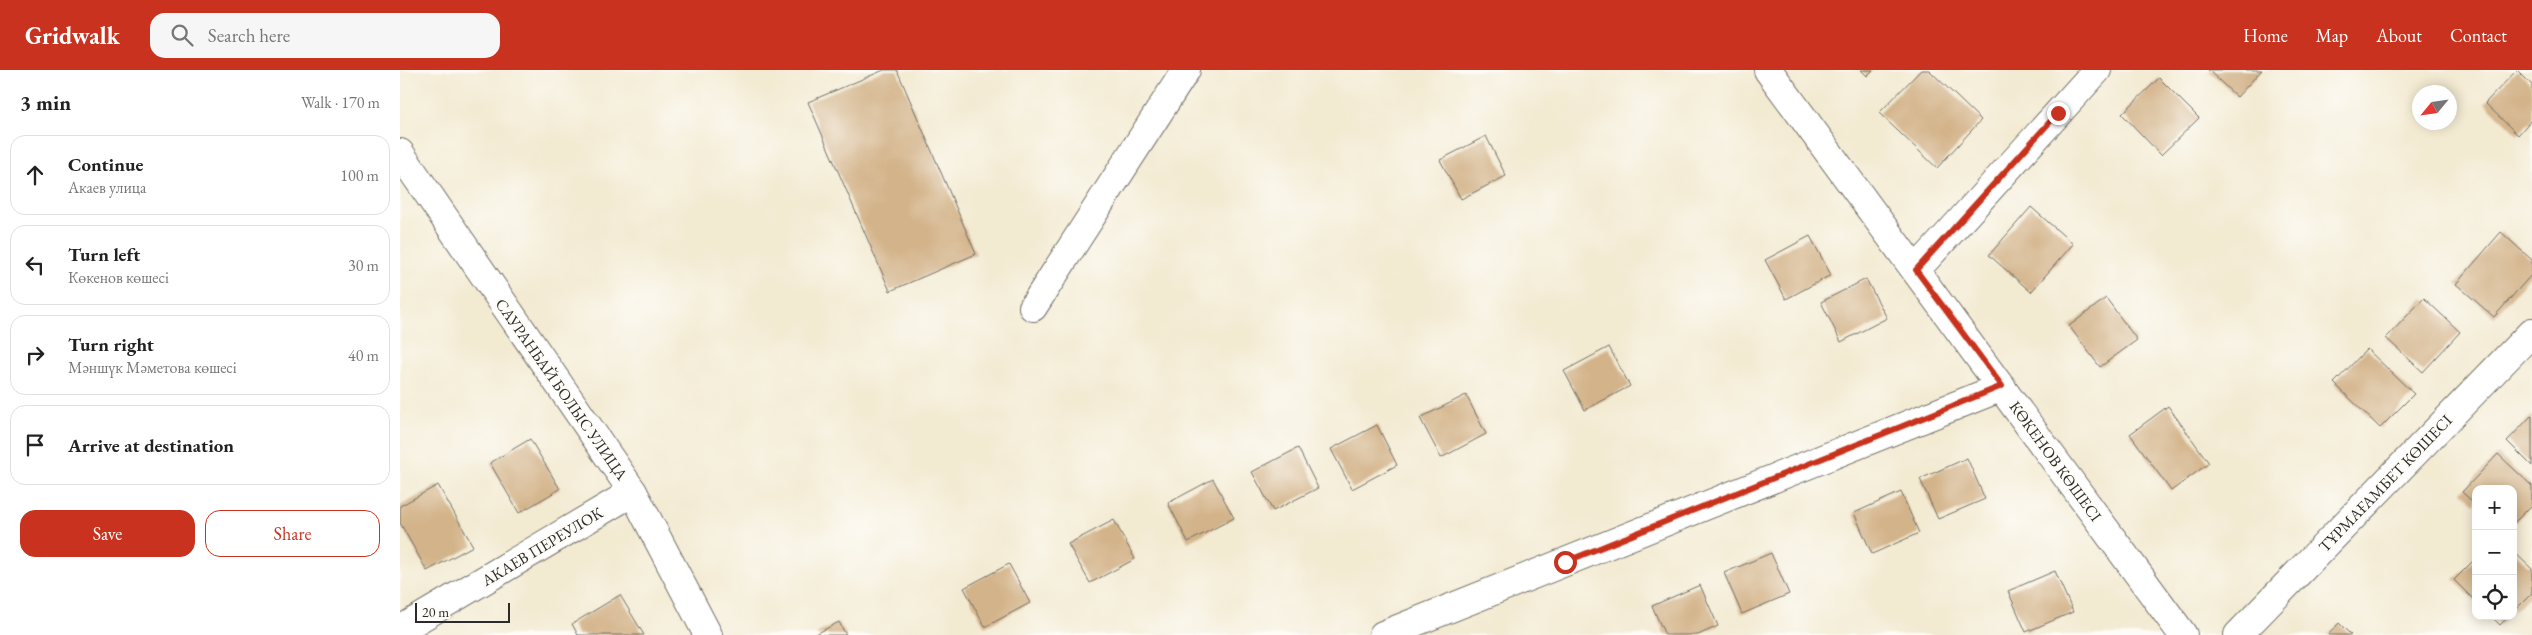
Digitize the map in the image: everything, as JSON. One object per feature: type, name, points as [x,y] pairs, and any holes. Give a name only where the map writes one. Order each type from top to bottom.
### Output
[{"type":"street","points":[[1033,307],[1186,70]]},
{"type":"street","name":"КӨКЕНОВ КӨШЕСІ","points":[[1768,70],[2002,386],[2183,635]]},
{"type":"street","points":[[1916,270],[2097,70]]},
{"type":"street","name":"САУРАНБАЙ БОЛЫС УЛИЦА","points":[[400,153],[633,492],[708,635]]},
{"type":"street","name":"ТҰРМАҒАМБЕТ КӨШЕСІ","points":[[2238,635],[2532,332]]},
{"type":"street","points":[[1383,635],[2002,386]]},
{"type":"street","name":"АКАЕВ ПЕРЕУЛОК","points":[[400,630],[633,492]]},
{"type":"building","points":[[884,70],[897,70],[976,254],[890,291],[808,102]]},
{"type":"building","points":[[1861,70],[1873,70],[1867,76]]},
{"type":"building","points":[[1921,70],[1929,70],[1981,120],[1937,168],[1879,113]]},
{"type":"building","points":[[2208,70],[2262,70],[2237,97]]},
{"type":"building","points":[[2517,70],[2532,85],[2532,119],[2518,135],[2485,103]]},
{"type":"building","points":[[2159,78],[2199,118],[2161,155],[2122,114]]},
{"type":"building","points":[[1486,136],[1506,176],[1461,199],[1440,160]]},
{"type":"building","points":[[2031,207],[2073,244],[2031,292],[1989,255]]},
{"type":"building","points":[[2501,232],[2532,260],[2532,274],[2494,317],[2456,284]]},
{"type":"building","points":[[1810,236],[1831,275],[1786,299],[1765,260]]},
{"type":"building","points":[[1866,279],[1887,318],[1841,342],[1821,302]]},
{"type":"building","points":[[2106,298],[2137,340],[2100,367],[2069,326]]},
{"type":"building","points":[[2424,298],[2460,332],[2423,372],[2386,338]]},
{"type":"building","points":[[1609,347],[1630,386],[1585,410],[1564,371]]},
{"type":"building","points":[[2367,349],[2414,394],[2380,428],[2334,383]]},
{"type":"building","points":[[1466,395],[1486,434],[1441,458],[1420,418]]},
{"type":"building","points":[[2168,406],[2209,463],[2171,491],[2130,434]]},
{"type":"building","points":[[2532,415],[2532,466],[2507,441]]},
{"type":"building","points":[[1377,425],[1397,465],[1352,489],[1331,449]]},
{"type":"building","points":[[530,439],[560,489],[519,513],[490,463]]},
{"type":"building","points":[[1298,448],[1318,488],[1273,511],[1252,472]]},
{"type":"building","points":[[2498,454],[2532,486],[2532,505],[2517,520],[2517,485],[2472,485],[2472,501],[2462,492]]},
{"type":"building","points":[[1967,458],[1985,499],[1938,519],[1920,479]]},
{"type":"building","points":[[1213,479],[1234,518],[1188,542],[1168,503]]},
{"type":"building","points":[[438,485],[473,546],[427,571],[400,523],[400,506]]},
{"type":"building","points":[[1901,492],[1919,533],[1872,554],[1854,513]]},
{"type":"building","points":[[1114,520],[1135,559],[1090,583],[1068,544]]},
{"type":"building","points":[[1771,553],[1789,594],[1742,614],[1724,573]]},
{"type":"building","points":[[2517,555],[2532,569],[2532,593],[2517,608]]},
{"type":"building","points":[[2472,562],[2472,598],[2454,580]]},
{"type":"building","points":[[1009,564],[1030,603],[985,627],[964,588]]},
{"type":"building","points":[[2055,571],[2073,612],[2026,632],[2008,591]]},
{"type":"building","points":[[1700,585],[1718,626],[1698,635],[1665,635],[1652,606]]},
{"type":"building","points":[[620,595],[644,635],[578,635],[572,624]]},
{"type":"building","points":[[2495,620],[2505,620],[2500,625]]},
{"type":"building","points":[[839,622],[846,635],[814,635]]},
{"type":"building","points":[[2339,623],[2351,635],[2328,635]]},
{"type":"route","points":[[1565,562],[2002,386],[1916,270],[2058,113]]}]
